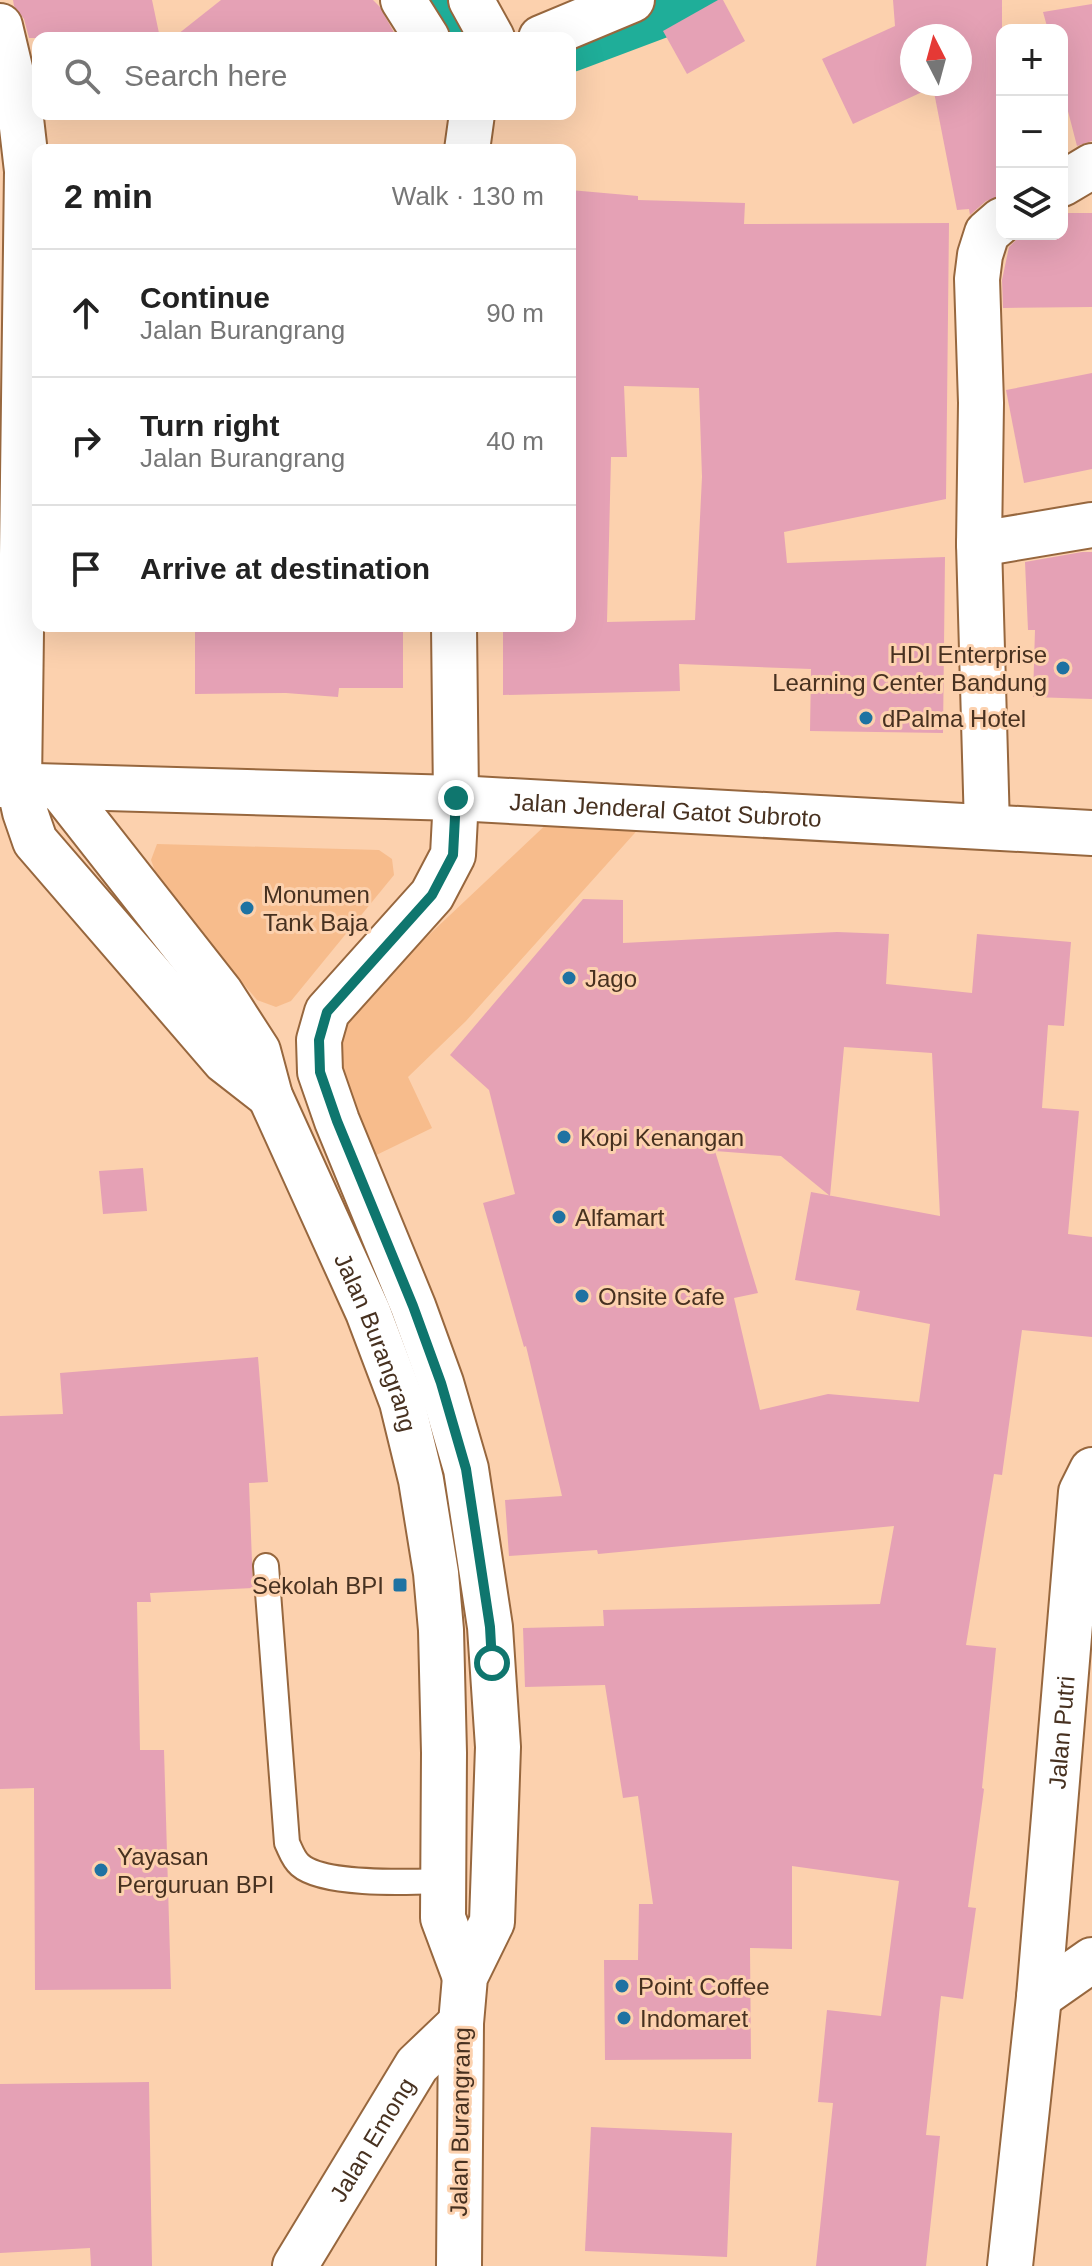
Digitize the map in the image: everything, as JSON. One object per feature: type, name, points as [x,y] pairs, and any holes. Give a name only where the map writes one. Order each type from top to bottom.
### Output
[{"type":"street","points":[[403,0],[423,32]]},
{"type":"street","points":[[471,0],[489,32]]},
{"type":"street","points":[[555,32],[632,0]]},
{"type":"street","points":[[0,26],[20,110],[27,171],[26,786]]},
{"type":"street","points":[[468,144],[471,120]]},
{"type":"street","points":[[1068,180],[1092,166]]},
{"type":"street","points":[[987,827],[979,544],[981,403],[977,279],[987,233],[996,225]]},
{"type":"street","points":[[979,544],[1092,525]]},
{"type":"street","name":"Jalan Burangrang","points":[[454,632],[456,798],[453,855],[432,895],[327,1012],[319,1040],[320,1072],[337,1121],[441,1383],[466,1469],[490,1627],[498,1747],[492,1922],[465,1977],[461,2023],[459,2266]]},
{"type":"street","name":"Jalan Jenderal Gatot Subroto","points":[[26,786],[456,798],[1092,833]]},
{"type":"street","name":"Jalan Burangrang","points":[[26,786],[25,812],[35,841],[225,1061],[270,1096],[368,1312],[402,1402],[431,1533],[441,1630],[443,1918],[465,1977]]},
{"type":"street","name":"Jalan Putri","points":[[1010,2266],[1039,1997],[1081,1492],[1092,1470]]},
{"type":"street","points":[[1039,1997],[1092,1960]]},
{"type":"street","name":"Jalan Emong","points":[[295,2266],[417,2065],[461,2023]]},
{"type":"lane","points":[[266,1566],[287,1843],[294,1858],[313,1874],[338,1878],[442,1881]]},
{"type":"shaded area","points":[[553,818],[642,825],[466,1021],[408,1077],[432,1128],[364,1161],[337,1057],[343,1029],[363,997]]},
{"type":"shaded area","points":[[157,844],[379,850],[392,859],[394,875],[291,1001],[276,1007],[257,1000],[161,887],[151,860]]},
{"type":"building","points":[[13,0],[152,0],[159,32],[32,32],[32,38],[29,38],[24,19]]},
{"type":"building","points":[[221,0],[373,0],[394,32],[181,32]]},
{"type":"building","points":[[723,0],[745,41],[687,74],[663,31]]},
{"type":"building","points":[[893,0],[1002,0],[1002,24],[996,24],[996,198],[986,201],[970,215],[969,209],[957,210],[935,96],[972,96],[972,24],[900,24],[900,96],[914,96],[853,124],[822,59],[895,26]]},
{"type":"building","points":[[1092,4],[1092,141],[1077,146],[1068,111],[1068,24],[1046,24],[1043,12]]},
{"type":"building","points":[[576,191],[638,196],[638,200],[745,203],[744,224],[949,223],[946,499],[784,532],[787,563],[945,557],[943,733],[810,731],[811,669],[679,664],[680,691],[503,695],[503,632],[576,632]],"holes":[[[624,386],[699,388],[702,477],[695,620],[607,622],[611,457],[627,457]]]},
{"type":"building","points":[[1068,213],[1092,213],[1092,307],[1003,308],[1002,280],[1009,247],[1016,240],[1068,240]]},
{"type":"building","points":[[1092,373],[1092,469],[1024,483],[1006,390]]},
{"type":"building","points":[[1092,552],[1092,699],[1033,697],[1035,630],[1028,630],[1025,562]]},
{"type":"building","points":[[195,632],[403,632],[403,688],[339,688],[338,697],[286,693],[195,694]]},
{"type":"building","points":[[583,899],[623,900],[623,943],[837,932],[889,934],[886,984],[972,993],[977,934],[1071,942],[1064,1026],[1048,1025],[1042,1108],[1079,1111],[1068,1234],[1092,1237],[1092,1337],[1022,1330],[1002,1475],[994,1474],[966,1645],[996,1648],[984,1789],[968,1907],[976,1908],[963,1999],[941,1996],[926,2135],[940,2136],[926,2266],[816,2266],[833,2103],[818,2102],[827,2010],[881,2016],[899,1881],[792,1866],[792,1949],[750,1948],[751,2059],[605,2060],[604,1960],[638,1960],[639,1904],[653,1904],[638,1796],[623,1798],[605,1685],[525,1687],[523,1628],[604,1626],[603,1610],[880,1604],[894,1526],[598,1554],[597,1550],[509,1556],[505,1500],[562,1496],[526,1346],[483,1203],[515,1194],[489,1090],[450,1055]],"holes":[[[844,1047],[932,1053],[940,1216],[830,1196]],[[715,1151],[781,1156],[829,1195],[811,1192],[795,1280],[860,1291],[856,1310],[930,1324],[919,1402],[828,1394],[760,1410],[734,1298],[758,1293]]]},
{"type":"building","points":[[143,1168],[147,1211],[103,1214],[99,1171]]},
{"type":"building","points":[[258,1357],[268,1482],[249,1483],[253,1588],[150,1593],[151,1602],[137,1602],[140,1750],[164,1750],[171,1989],[35,1990],[34,1788],[0,1789],[0,1416],[63,1414],[60,1373]]},
{"type":"building","points":[[149,2082],[152,2266],[91,2266],[90,2248],[0,2253],[0,2084]]},
{"type":"building","points":[[591,2127],[732,2133],[727,2257],[585,2251]]},
{"type":"waterway","points":[[442,0],[457,32]]},
{"type":"waterway","points":[[576,45],[695,0]]},
{"type":"place","name":"HDI Enterprise Learning Center Bandung","points":[[1063,668]]},
{"type":"place","name":"dPalma Hotel","points":[[866,718]]},
{"type":"place","name":"Monumen Tank Baja","points":[[247,908]]},
{"type":"place","name":"Jago","points":[[569,978]]},
{"type":"place","name":"Kopi Kenangan","points":[[564,1137]]},
{"type":"place","name":"Alfamart","points":[[559,1217]]},
{"type":"place","name":"Onsite Cafe","points":[[582,1296]]},
{"type":"place","name":"Sekolah BPI","points":[[400,1585]]},
{"type":"place","name":"Yayasan Perguruan BPI","points":[[101,1870]]},
{"type":"place","name":"Point Coffee","points":[[622,1986]]},
{"type":"place","name":"Indomaret","points":[[624,2018]]},
{"type":"route","points":[[456,798],[453,855],[432,895],[327,1012],[319,1040],[320,1072],[441,1383],[466,1469],[490,1627],[492,1663]]}]
